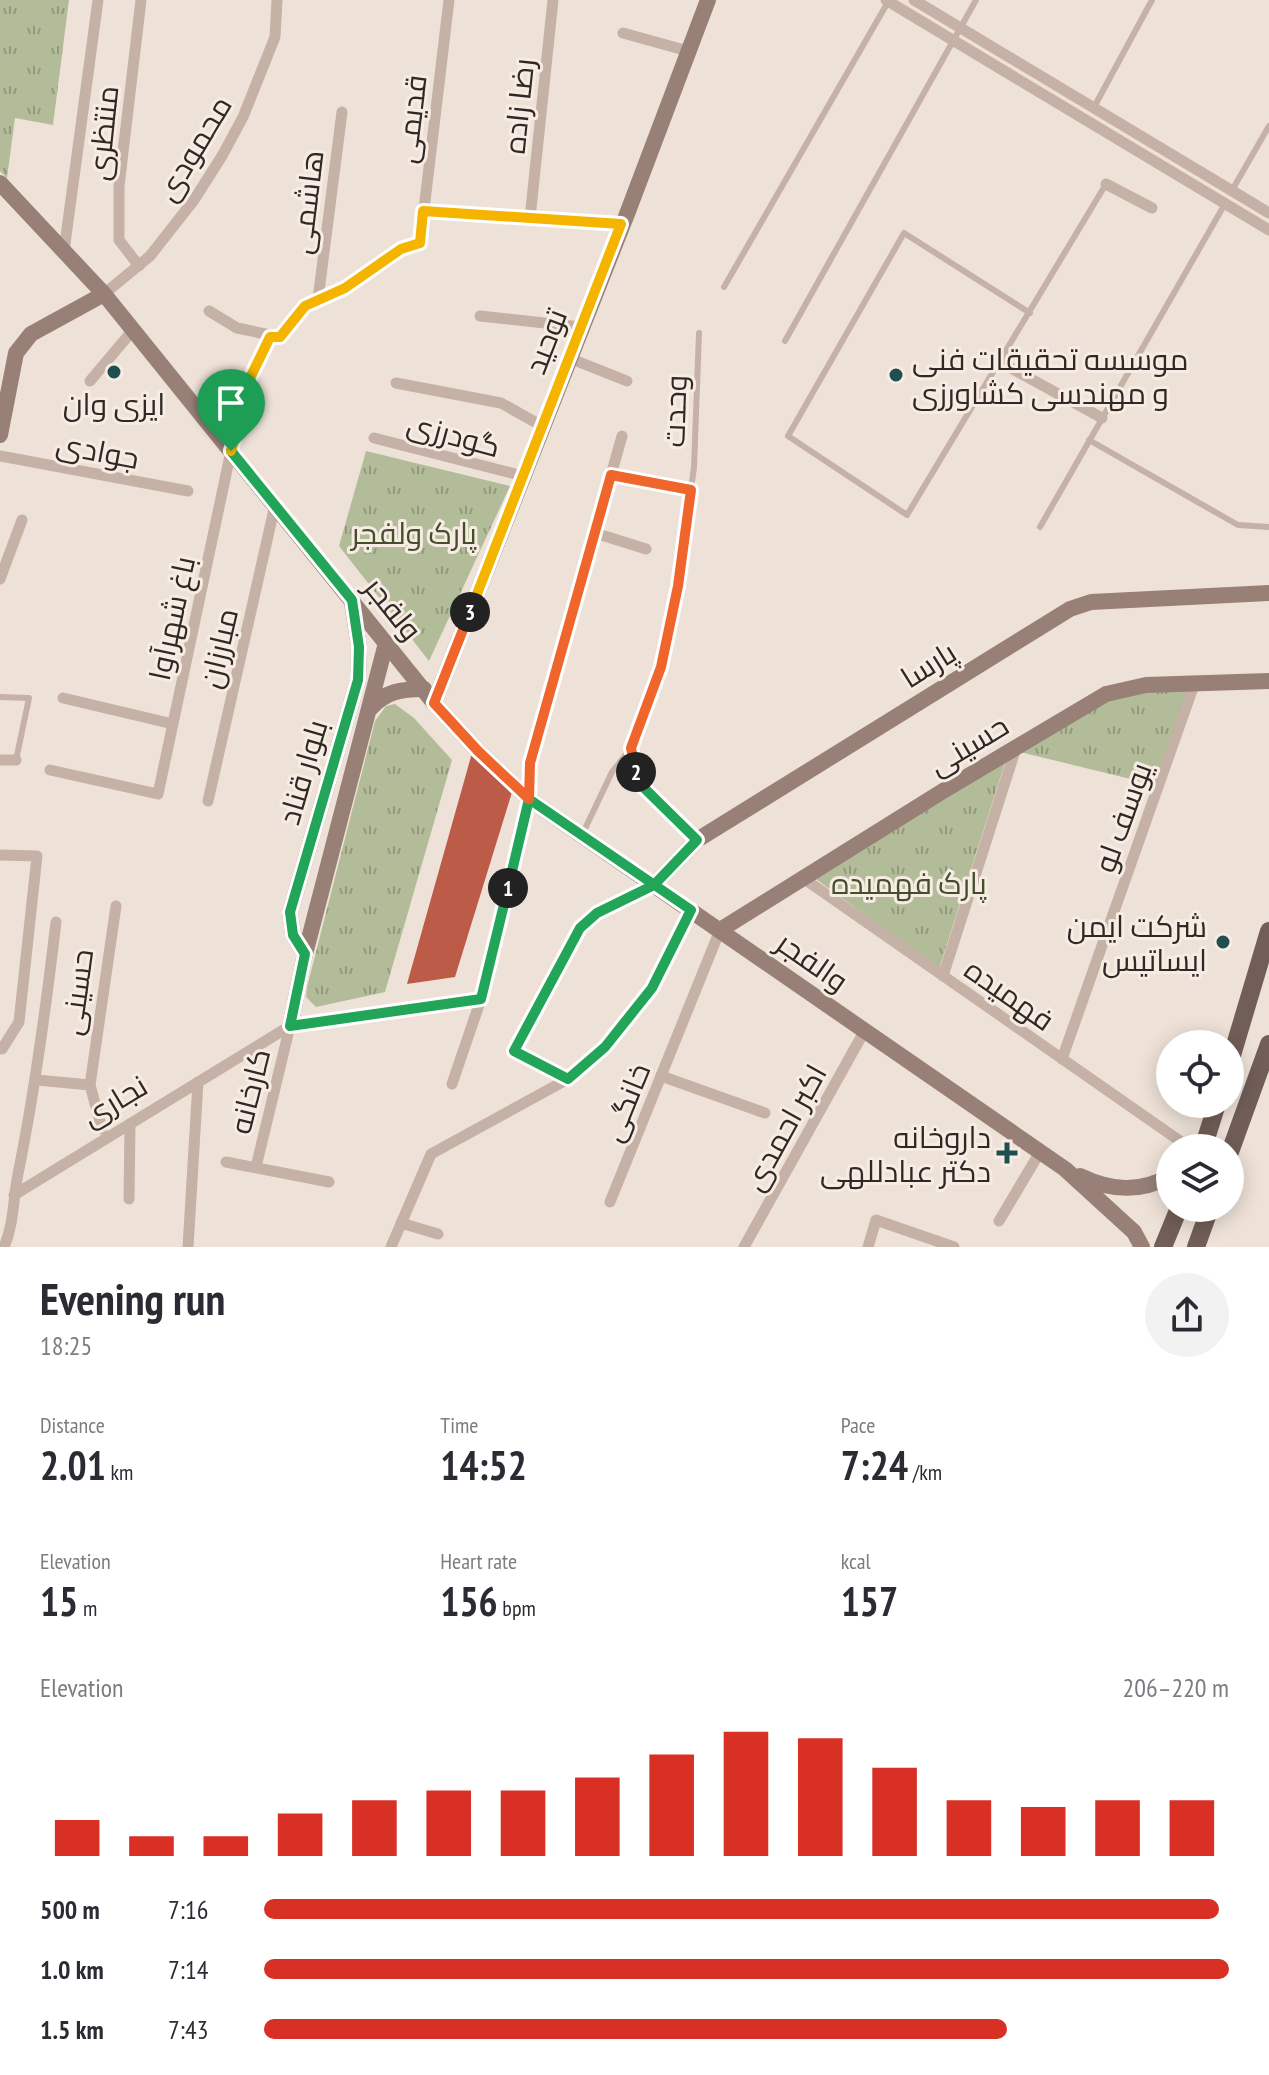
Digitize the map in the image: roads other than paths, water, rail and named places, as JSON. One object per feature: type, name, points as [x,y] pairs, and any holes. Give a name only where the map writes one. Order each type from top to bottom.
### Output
[{"type":"main road","points":[[1240,1030],[1268,937]]},
{"type":"main road","points":[[1236,1134],[1269,1044]]},
{"type":"main road","points":[[1163,1247],[1173,1222]]},
{"type":"main road","points":[[1196,1247],[1205,1222]]},
{"type":"street","points":[[64,251],[98,0]]},
{"type":"street","name":"منتظری","points":[[139,266],[119,240],[119,186],[141,0]]},
{"type":"street","name":"محمودی","points":[[104,294],[139,266],[194,200],[243,117],[275,37],[277,0]]},
{"type":"street","name":"قدیمی","points":[[318,299],[345,288],[401,249],[420,243],[449,0]]},
{"type":"street","name":"رضا زاده","points":[[530,218],[553,0]]},
{"type":"street","name":"توحید","points":[[429,696],[523,476],[708,0]]},
{"type":"street","points":[[888,0],[1269,230]]},
{"type":"street","points":[[914,0],[1269,213]]},
{"type":"street","points":[[623,33],[688,51]]},
{"type":"street","name":"هاشمی","points":[[318,299],[342,112]]},
{"type":"street","name":"ولفجر","points":[[0,183],[104,294],[429,696],[478,751],[529,799]]},
{"type":"street","points":[[1106,184],[1152,208]]},
{"type":"street","points":[[423,211],[621,224]]},
{"type":"street","points":[[0,435],[7,361],[31,334],[104,294]]},
{"type":"street","points":[[209,311],[237,328],[280,337],[305,306],[318,299]]},
{"type":"street","points":[[480,316],[581,327]]},
{"type":"street","points":[[90,381],[133,330]]},
{"type":"street","name":"باغ شهرآوا","points":[[50,770],[158,794],[231,451],[251,376],[270,337]]},
{"type":"street","points":[[569,358],[627,381]]},
{"type":"street","points":[[1000,362],[1102,418]]},
{"type":"street","points":[[396,383],[501,403],[542,426]]},
{"type":"street","points":[[452,1084],[481,999],[529,799],[530,763],[622,436]]},
{"type":"street","name":"گودرزی","points":[[374,438],[523,476]]},
{"type":"street","name":"جوادی","points":[[0,456],[188,491]]},
{"type":"street","points":[[611,475],[691,490]]},
{"type":"street","name":"مبارزان","points":[[208,801],[275,505]]},
{"type":"street","points":[[0,579],[22,520]]},
{"type":"street","points":[[595,533],[646,549]]},
{"type":"street","name":"پارسا","points":[[654,885],[697,840],[1070,609],[1091,602],[1269,593]]},
{"type":"street","name":"بلوار قناد","points":[[305,954],[293,935],[290,912],[358,680],[359,647],[352,600]]},
{"type":"street","name":"بلوار قناد","points":[[290,1026],[305,954],[386,643]]},
{"type":"street","name":"حسینی","points":[[720,930],[1106,694],[1146,685],[1269,681]]},
{"type":"street","name":"یوسف لو","points":[[1062,1059],[1195,682]]},
{"type":"street","points":[[369,710],[377,700],[400,690],[429,696]]},
{"type":"street","points":[[63,698],[173,724]]},
{"type":"street","points":[[943,976],[1016,748]]},
{"type":"street","points":[[0,760],[16,760]]},
{"type":"street","name":"والفجر","points":[[529,799],[1065,1169]]},
{"type":"street","points":[[0,855],[37,856],[19,1022],[2,1049]]},
{"type":"street","name":"فهمیده","points":[[803,878],[1170,1134]]},
{"type":"street","points":[[568,1079],[514,1051],[580,928],[597,913],[654,885]]},
{"type":"street","name":"حسینی","points":[[90,1085],[116,906]]},
{"type":"street","points":[[391,1247],[431,1154],[568,1079],[605,1047],[652,988],[691,910]]},
{"type":"street","points":[[4,1247],[12,1229],[14,1195],[37,1080],[56,922]]},
{"type":"street","name":"خانگی","points":[[610,1202],[720,930]]},
{"type":"street","points":[[290,1026],[481,999]]},
{"type":"street","name":"نجاری","points":[[14,1195],[290,1026]]},
{"type":"street","name":"کارخانه","points":[[256,1167],[290,1026]]},
{"type":"street","name":"اکبر احمدی","points":[[744,1247],[865,1030]]},
{"type":"street","points":[[661,1076],[765,1113]]},
{"type":"street","points":[[37,1080],[90,1085],[102,1129]]},
{"type":"street","points":[[188,1247],[198,1082]]},
{"type":"street","points":[[129,1199],[130,1124]]},
{"type":"street","points":[[999,1221],[1040,1152]]},
{"type":"street","points":[[226,1162],[329,1182]]},
{"type":"street","points":[[1065,1169],[1093,1183],[1125,1190],[1156,1182]]},
{"type":"street","points":[[1065,1169],[1134,1232],[1142,1247]]},
{"type":"street","points":[[868,1247],[876,1220],[954,1247]]},
{"type":"street","points":[[1207,1222],[1209,1247]]},
{"type":"street","points":[[401,1223],[438,1234]]},
{"type":"lane","points":[[724,287],[888,0]]},
{"type":"lane","points":[[785,341],[976,0]]},
{"type":"lane","points":[[1093,109],[1152,0]]},
{"type":"lane","points":[[1040,527],[1269,126]]},
{"type":"lane","points":[[1030,313],[904,233],[788,436],[907,515],[1030,313],[1106,184]]},
{"type":"lane","name":"وحدت","points":[[582,835],[612,772],[631,748],[661,667],[678,586],[691,490],[699,333]]},
{"type":"lane","points":[[1089,440],[1238,525],[1269,527]]},
{"type":"lane","points":[[0,697],[29,698],[16,760]]},
{"type":"lane","points":[[631,748],[638,782],[697,840]]},
{"type":"place","name":"ایزی وان","points":[[114,372]]},
{"type":"place","name":"موسسه تحقیقات فنی و مهندسی کشاورزی","points":[[896,375]]},
{"type":"place","name":"شرکت ایمن ایساتیس","points":[[1223,942]]},
{"type":"place","name":"داروخانه دکتر عبادللهی","points":[[1007,1153]]},
{"type":"park label","name":"پارک ولفجر","points":[[414,532]]},
{"type":"park label","name":"پارک فهمیده","points":[[909,882]]}]
